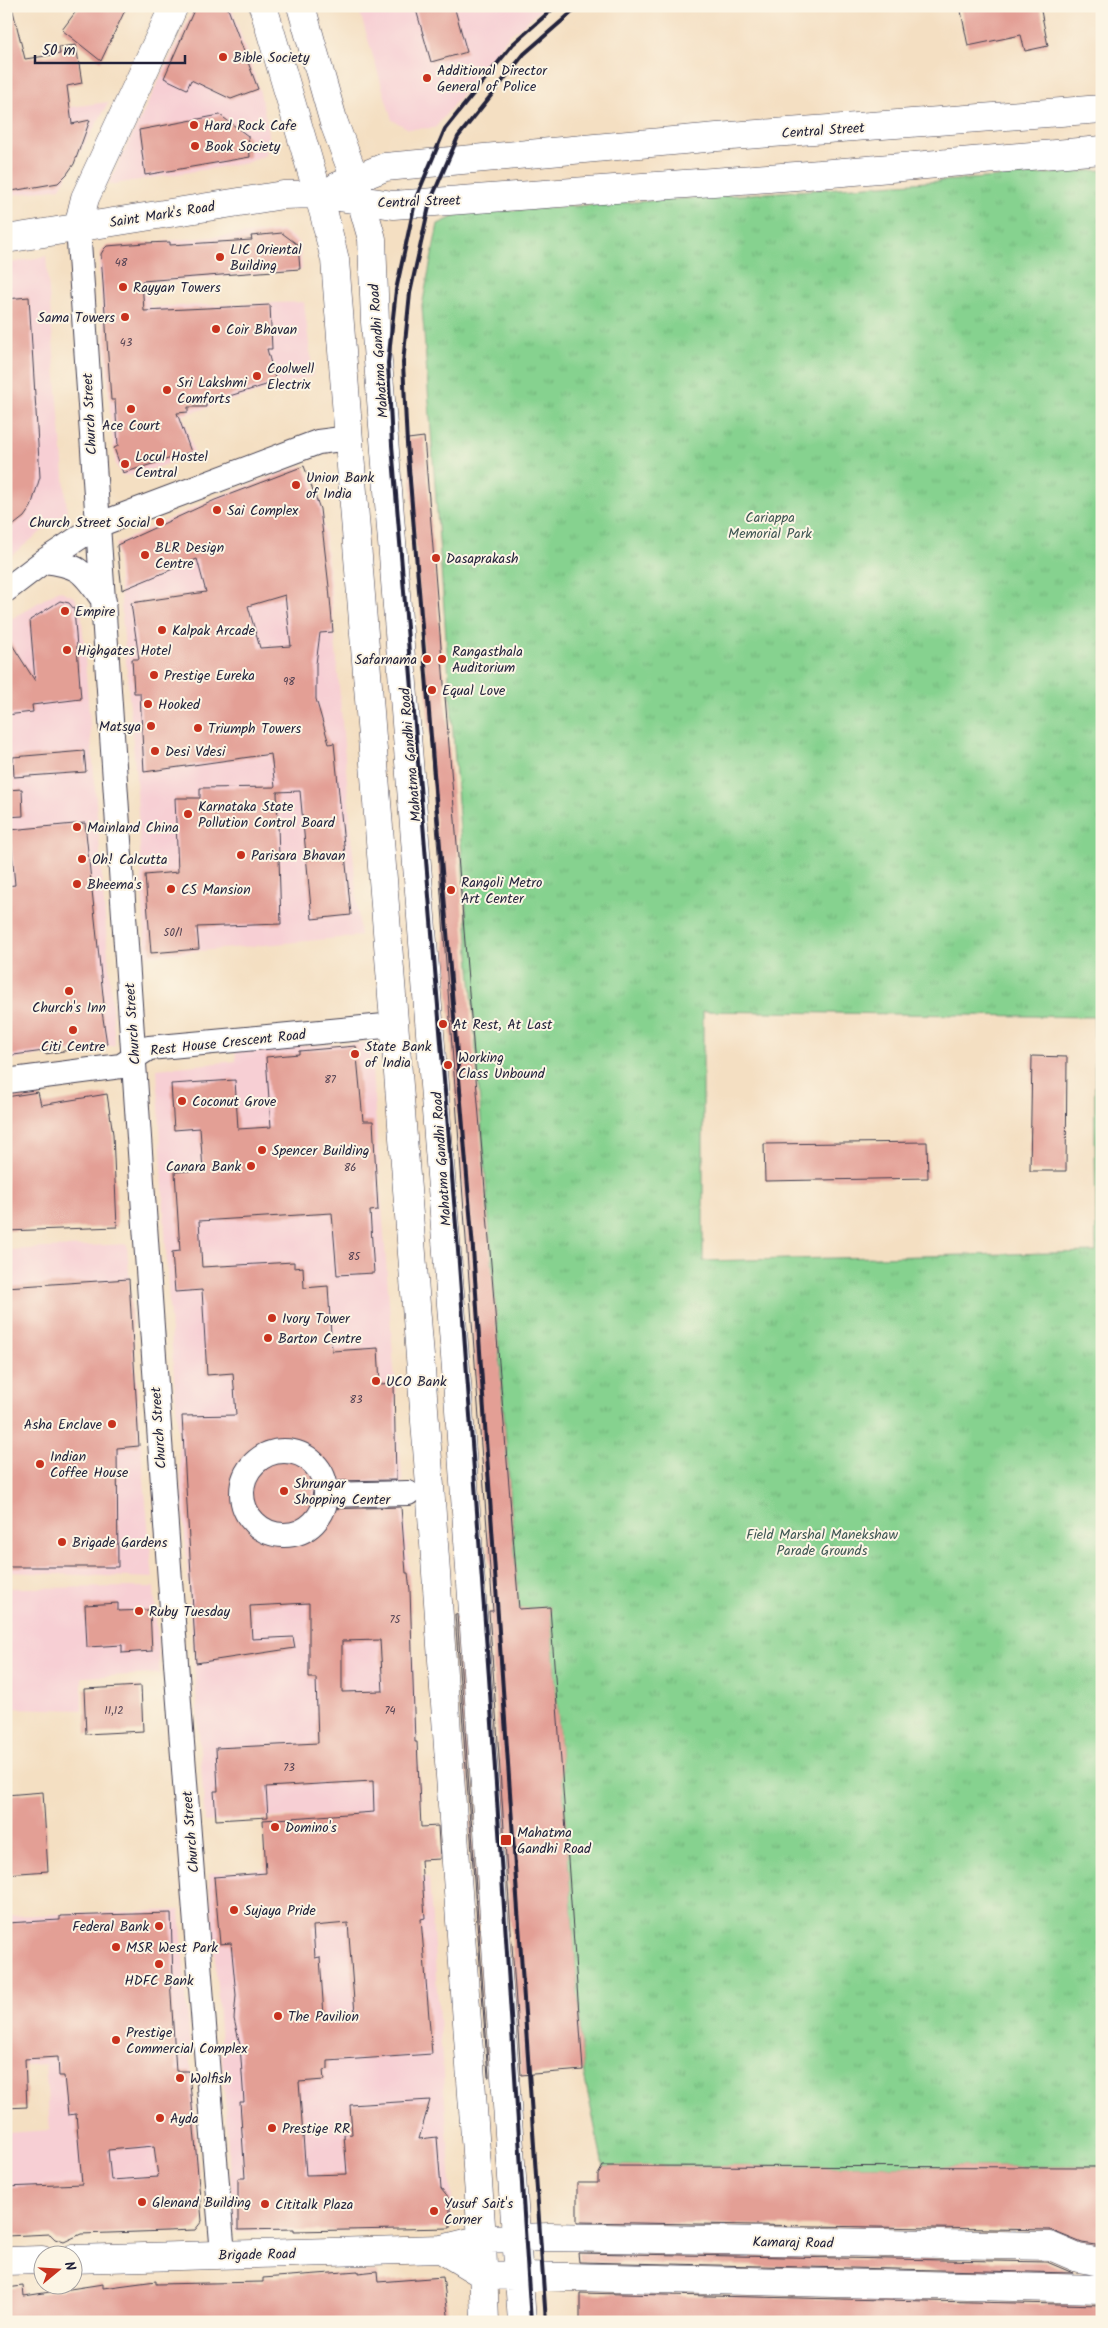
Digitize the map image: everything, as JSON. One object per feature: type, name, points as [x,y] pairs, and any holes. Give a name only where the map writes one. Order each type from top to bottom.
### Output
[{"type":"main road","points":[[78,227],[85,198],[174,6]]},
{"type":"main road","points":[[263,6],[318,194],[335,260],[395,1025],[482,2239],[485,2322]]},
{"type":"main road","name":"Mahatma Gandhi Road","points":[[302,6],[334,123],[358,190],[372,239],[375,322],[430,1008],[522,2322]]},
{"type":"main road","name":"Central Street","points":[[358,190],[385,167],[792,132],[1102,109]]},
{"type":"main road","points":[[792,132],[796,176]]},
{"type":"main road","name":"Central Street","points":[[318,194],[358,190],[393,205],[796,176],[1102,150]]},
{"type":"main road","name":"Saint Mark's Road","points":[[6,239],[283,195],[318,194]]},
{"type":"main road","name":"Kamaraj Road","points":[[482,2239],[1050,2246],[1078,2258],[1102,2262]]},
{"type":"main road","name":"Brigade Road","points":[[82,2259],[441,2249],[482,2239]]},
{"type":"main road","points":[[798,2282],[799,2242]]},
{"type":"main road","points":[[441,2249],[484,2275],[1102,2289]]},
{"type":"main road","points":[[6,2262],[32,2261]]},
{"type":"street","name":"Church Street","points":[[78,227],[164,1517],[223,2254]]},
{"type":"street","points":[[6,590],[44,561],[98,525],[318,442],[349,438]]},
{"type":"street","points":[[44,561],[65,563],[77,568],[104,601]]},
{"type":"street","name":"Rest House Crescent Road","points":[[6,1082],[121,1066],[149,1048],[395,1025]]},
{"type":"street","points":[[326,1495],[408,1493]]},
{"type":"shaded area","points":[[195,6],[231,6],[259,88],[269,132],[266,155],[246,163],[108,185]]},
{"type":"shaded area","name":"Additional Director General of Police","points":[[358,6],[546,6],[509,36],[435,128],[409,129],[392,120]]},
{"type":"shaded area","points":[[6,60],[22,113],[109,102],[60,188],[6,196]]},
{"type":"shaded area","points":[[283,231],[300,243],[302,270],[148,283],[150,307],[304,302],[313,376],[183,415],[195,455],[134,475],[122,475],[116,465],[111,423],[99,270],[101,252],[107,246]]},
{"type":"shaded area","points":[[46,256],[67,511],[6,560],[6,264]]},
{"type":"shaded area","points":[[300,466],[306,469],[321,501],[331,590],[360,936],[146,956],[136,779],[116,544],[214,498]]},
{"type":"shaded area","points":[[59,590],[74,597],[81,608],[115,1045],[6,1060],[6,622]]},
{"type":"shaded area","points":[[370,1043],[409,1573],[421,1809],[205,1822],[168,1290],[157,1069],[236,1061],[235,1048]]},
{"type":"shaded area","points":[[127,1244],[142,1458],[153,1578],[6,1572],[6,1250]]},
{"type":"shaded area","points":[[154,1587],[160,1674],[82,1677],[82,1710],[6,1708],[6,1588]]},
{"type":"shaded area","points":[[266,1869],[268,1888],[429,1877],[452,2199],[451,2221],[443,2229],[234,2232],[209,1873]]},
{"type":"shaded area","points":[[180,1910],[202,2221],[195,2230],[86,2234],[76,2232],[74,2238],[64,2242],[55,2239],[50,2234],[9,2236],[6,2241],[6,2133],[50,2130],[45,2064],[6,2066],[6,1916]]},
{"type":"green space","points":[[1102,170],[1102,2167],[603,2166],[583,2070],[550,1608],[519,1609],[480,1105],[422,306],[438,224],[460,214]],"holes":[[[703,1011],[1094,1017],[1096,1252],[703,1261]]]},
{"type":"building","points":[[80,6],[127,6],[101,61],[62,30]]},
{"type":"building","name":"Bible Society","points":[[204,6],[227,6],[258,89],[231,99],[191,80],[187,89],[164,78],[194,10]]},
{"type":"building","points":[[415,6],[454,6],[467,52],[431,62]]},
{"type":"building","points":[[960,6],[1040,6],[1048,46],[1025,51],[1021,35],[968,46]]},
{"type":"building","points":[[12,7],[25,59],[60,54],[59,47],[76,45],[82,83],[67,86],[72,124],[90,120],[74,164],[58,183],[6,192],[6,8]]},
{"type":"building","name":"Book Society","points":[[220,115],[248,136],[250,157],[145,175],[139,130]]},
{"type":"building","points":[[282,233],[298,245],[300,269],[142,281],[144,311],[270,305],[272,349],[267,349],[276,382],[206,403],[206,407],[188,407],[188,412],[177,413],[191,452],[123,473],[114,448],[118,446],[115,400],[111,400],[101,254],[104,249],[107,246],[145,243],[170,242],[170,245],[252,240],[251,236]]},
{"type":"building","points":[[29,297],[40,477],[31,507],[24,517],[6,531],[6,299]]},
{"type":"building","points":[[424,437],[519,1609],[550,1607],[583,2070],[521,2075],[489,1611],[493,1611],[408,439]]},
{"type":"building","points":[[304,466],[320,509],[333,632],[320,633],[316,664],[316,699],[329,744],[334,743],[351,915],[312,919],[300,791],[277,792],[281,924],[197,927],[199,949],[151,953],[145,875],[178,872],[175,798],[200,798],[200,788],[275,787],[271,754],[144,772],[140,693],[134,693],[132,659],[139,659],[131,603],[206,592],[197,559],[122,590],[117,545],[215,500]],"holes":[[[285,595],[291,646],[260,648],[248,606]]]},
{"type":"building","points":[[60,601],[69,603],[74,609],[81,699],[32,705],[33,712],[6,715],[6,635],[35,681],[30,620]]},
{"type":"building","points":[[84,751],[86,772],[14,777],[13,757]]},
{"type":"building","points":[[22,789],[23,816],[6,817],[6,790]]},
{"type":"building","points":[[85,823],[104,1005],[101,1005],[107,1044],[45,1054],[44,1051],[6,1056],[6,886],[15,885],[10,830]]},
{"type":"building","points":[[356,1046],[363,1121],[373,1121],[378,1210],[370,1211],[374,1273],[337,1275],[332,1213],[199,1221],[202,1267],[294,1262],[294,1268],[303,1267],[304,1288],[328,1286],[332,1351],[378,1348],[380,1384],[394,1383],[396,1480],[325,1481],[314,1488],[312,1496],[319,1507],[326,1509],[401,1507],[406,1573],[408,1573],[410,1590],[415,1742],[417,1742],[421,1827],[438,1826],[440,1859],[421,1860],[425,1918],[421,1919],[432,2054],[328,2061],[328,2069],[323,2070],[324,2080],[299,2082],[306,2175],[347,2174],[344,2135],[352,2134],[350,2105],[430,2100],[419,2139],[437,2137],[441,2189],[450,2200],[450,2228],[294,2231],[294,2229],[238,2230],[238,2178],[245,2178],[240,2102],[244,2102],[240,2045],[234,2019],[236,1995],[231,1943],[220,1944],[214,1877],[266,1873],[263,1820],[374,1812],[373,1781],[266,1787],[268,1817],[216,1820],[214,1791],[218,1791],[216,1748],[318,1743],[316,1678],[309,1678],[309,1603],[250,1606],[252,1639],[293,1637],[295,1648],[196,1663],[182,1416],[236,1415],[233,1373],[207,1375],[202,1290],[175,1292],[172,1252],[180,1251],[175,1172],[203,1170],[200,1128],[174,1130],[171,1084],[235,1080],[238,1129],[271,1127],[266,1057],[299,1054],[299,1051]],"holes":[[[380,1640],[383,1691],[342,1692],[342,1641]],[[348,1923],[355,2014],[324,2016],[320,1957],[315,1958],[313,1926]]]},
{"type":"building","points":[[1032,1056],[1067,1057],[1066,1171],[1030,1171]]},
{"type":"building","points":[[38,1092],[41,1105],[107,1094],[113,1134],[117,1227],[6,1231],[6,1097]]},
{"type":"building","points":[[927,1142],[928,1178],[765,1181],[764,1144]]},
{"type":"building","points":[[129,1279],[139,1446],[117,1448],[118,1567],[6,1567],[6,1287]]},
{"type":"building","points":[[118,1603],[118,1611],[150,1610],[152,1651],[122,1653],[122,1645],[87,1647],[85,1605]]},
{"type":"building","points":[[455,1614],[457,1614],[489,2077],[488,2077]]},
{"type":"building","points":[[141,1686],[143,1731],[86,1734],[84,1689]]},
{"type":"building","points":[[43,1792],[48,1871],[6,1874],[6,1795]]},
{"type":"building","points":[[171,1913],[173,1979],[170,1979],[176,2071],[189,2071],[202,2221],[195,2230],[81,2234],[64,2242],[55,2239],[50,2234],[6,2236],[6,2187],[82,2184],[76,2114],[68,2115],[64,2076],[59,2076],[58,2057],[25,2059],[27,2107],[6,2108],[6,1923],[60,1920],[60,1916]],"holes":[[[154,2146],[158,2177],[111,2180],[108,2150]]]},
{"type":"building","points":[[603,2166],[1102,2167],[1102,2246],[1082,2243],[1050,2230],[577,2222],[577,2183],[598,2183],[598,2175]]},
{"type":"building","points":[[578,2253],[1047,2262],[1073,2273],[579,2262]]},
{"type":"building","points":[[358,2271],[358,2273],[377,2271],[378,2282],[443,2277],[449,2322],[6,2322],[6,2288],[23,2286],[24,2296],[82,2296],[82,2287],[103,2284],[103,2288],[156,2281],[156,2284],[263,2282],[263,2278]]},
{"type":"building","points":[[580,2293],[1102,2305],[1102,2322],[580,2322]]},
{"type":"railway","points":[[531,2322],[489,1677],[458,1250],[392,445],[388,363],[396,290],[416,198],[445,129],[513,44],[556,6]]},
{"type":"railway","points":[[546,2322],[473,1249],[407,444],[403,363],[410,293],[430,202],[458,137],[524,54],[579,6]]},
{"type":"place","name":"Bible Society","points":[[223,57]]},
{"type":"place","name":"Additional Director General of Police","points":[[427,78]]},
{"type":"place","name":"Hard Rock Cafe","points":[[194,125]]},
{"type":"place","name":"Book Society","points":[[195,146]]},
{"type":"place","name":"LIC Oriental Building","points":[[220,257]]},
{"type":"place","name":"Rayyan Towers","points":[[123,287]]},
{"type":"place","name":"Sama Towers","points":[[125,317]]},
{"type":"place","name":"Coir Bhavan","points":[[216,329]]},
{"type":"place","name":"Coolwell Electrix","points":[[257,376]]},
{"type":"place","name":"Sri Lakshmi Comforts","points":[[167,390]]},
{"type":"place","name":"Ace Court","points":[[131,409]]},
{"type":"place","name":"Locul Hostel Central","points":[[125,464]]},
{"type":"place","name":"Union Bank of India","points":[[296,485]]},
{"type":"place","name":"Sai Complex","points":[[217,510]]},
{"type":"place","name":"Church Street Social","points":[[160,522]]},
{"type":"place","name":"BLR Design Centre","points":[[145,555]]},
{"type":"place","name":"Dasaprakash","points":[[436,558]]},
{"type":"place","name":"Empire","points":[[65,611]]},
{"type":"place","name":"Kalpak Arcade","points":[[162,630]]},
{"type":"place","name":"Highgates Hotel","points":[[67,650]]},
{"type":"place","name":"Safarnama","points":[[427,659]]},
{"type":"place","name":"Rangasthala Auditorium","points":[[442,659]]},
{"type":"place","name":"Prestige Eureka","points":[[154,675]]},
{"type":"place","name":"Equal Love","points":[[432,690]]},
{"type":"place","name":"Hooked","points":[[148,704]]},
{"type":"place","name":"Matsya","points":[[151,726]]},
{"type":"place","name":"Triumph Towers","points":[[198,728]]},
{"type":"place","name":"Desi Vdesi","points":[[155,751]]},
{"type":"place","name":"Karnataka State Pollution Control Board","points":[[188,814]]},
{"type":"place","name":"Mainland China","points":[[77,827]]},
{"type":"place","name":"Parisara Bhavan","points":[[241,855]]},
{"type":"place","name":"Oh! Calcutta","points":[[82,859]]},
{"type":"place","name":"Bheema's","points":[[77,884]]},
{"type":"place","name":"CS Mansion","points":[[171,889]]},
{"type":"place","name":"Rangoli Metro Art Center","points":[[451,890]]},
{"type":"place","name":"Church's Inn","points":[[69,991]]},
{"type":"place","name":"At Rest, At Last","points":[[443,1024]]},
{"type":"place","name":"Citi Centre","points":[[73,1030]]},
{"type":"place","name":"State Bank of India","points":[[355,1054]]},
{"type":"place","name":"Working Class Unbound","points":[[448,1065]]},
{"type":"place","name":"Coconut Grove","points":[[182,1101]]},
{"type":"place","name":"Spencer Building","points":[[262,1150]]},
{"type":"place","name":"Canara Bank","points":[[251,1166]]},
{"type":"place","name":"Ivory Tower","points":[[272,1318]]},
{"type":"place","name":"Barton Centre","points":[[268,1338]]},
{"type":"place","name":"UCO Bank","points":[[376,1381]]},
{"type":"place","name":"Asha Enclave","points":[[112,1424]]},
{"type":"place","name":"Indian Coffee House","points":[[40,1464]]},
{"type":"place","name":"Shrungar Shopping Center","points":[[284,1491]]},
{"type":"place","name":"Brigade Gardens","points":[[62,1542]]},
{"type":"place","name":"Ruby Tuesday","points":[[139,1611]]},
{"type":"place","name":"Domino's","points":[[275,1827]]},
{"type":"place","name":"Mahatma Gandhi Road","points":[[506,1840]]},
{"type":"place","name":"Sujaya Pride","points":[[234,1910]]},
{"type":"place","name":"Federal Bank","points":[[159,1926]]},
{"type":"place","name":"MSR West Park","points":[[116,1947]]},
{"type":"place","name":"HDFC Bank","points":[[159,1964]]},
{"type":"place","name":"The Pavilion","points":[[278,2016]]},
{"type":"place","name":"Prestige Commercial Complex","points":[[116,2040]]},
{"type":"place","name":"Wolfish","points":[[180,2078]]},
{"type":"place","name":"Ayda","points":[[160,2118]]},
{"type":"place","name":"Prestige RR","points":[[272,2128]]},
{"type":"place","name":"Glenand Building","points":[[142,2202]]},
{"type":"place","name":"Cititalk Plaza","points":[[265,2204]]},
{"type":"place","name":"Yusuf Sait's Corner","points":[[434,2211]]},
{"type":"park label","name":"Cariappa Memorial Park","points":[[770,526]]},
{"type":"park label","name":"Field Marshal Manekshaw Parade Grounds","points":[[822,1542]]}]
